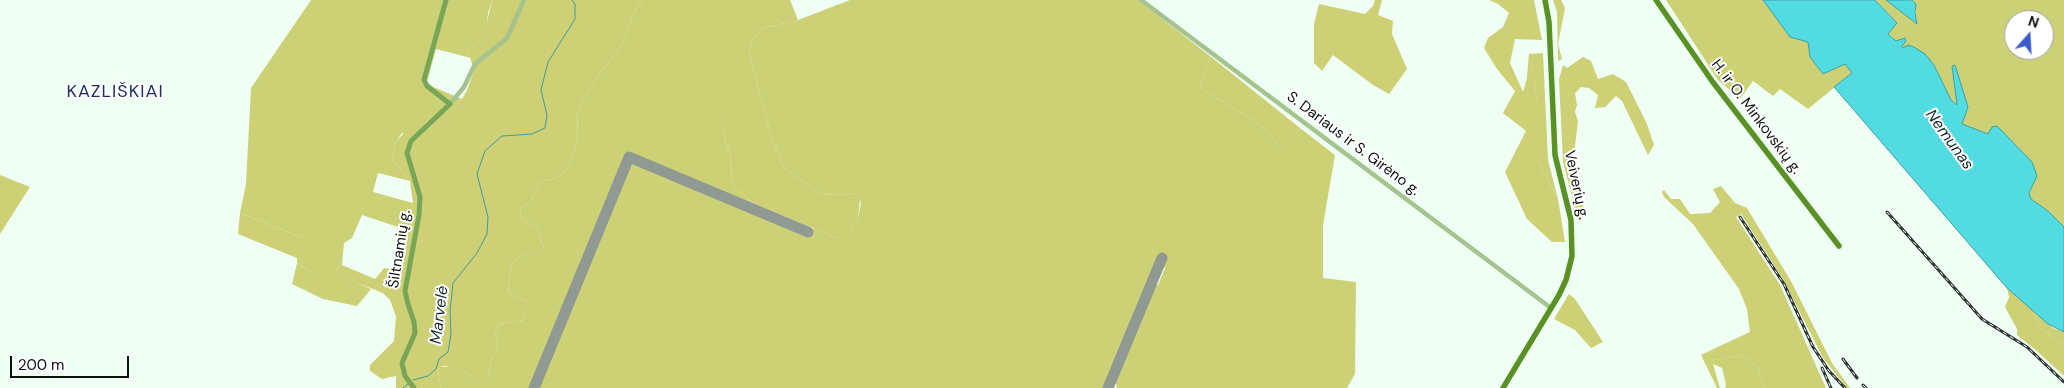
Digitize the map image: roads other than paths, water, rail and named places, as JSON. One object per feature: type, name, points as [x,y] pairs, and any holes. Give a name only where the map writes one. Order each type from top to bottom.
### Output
[{"type":"main road","points":[[446,0],[424,80],[427,86],[450,104]]},
{"type":"main road","name":"Veiverių g.","points":[[1502,388],[1564,286],[1569,268],[1572,232],[1569,209],[1555,155],[1549,22],[1544,0]]},
{"type":"main road","name":"H. ir O. Minkovskių g.","points":[[1656,0],[1712,81],[1839,246]]},
{"type":"main road","name":"Šiltnamių g.","points":[[414,388],[403,371],[402,363],[414,339],[416,328],[405,291],[420,205],[418,185],[408,159],[408,148],[415,136],[450,104]]},
{"type":"street","points":[[450,104],[464,87],[475,64],[507,38],[524,0]]},
{"type":"street","name":"S. Dariaus ir S. Girėno g.","points":[[1141,0],[1551,308]]},
{"type":"water","name":"Nemunas","points":[[1763,0],[1875,0],[1897,23],[1888,34],[1896,41],[1905,38],[1906,41],[1902,46],[1903,48],[1908,45],[1925,54],[1934,65],[1951,100],[1957,105],[1952,66],[1955,65],[1968,107],[1962,124],[1988,134],[1992,127],[1997,126],[2032,162],[2037,176],[2029,193],[2031,199],[2048,211],[2064,227],[2064,332],[2048,324],[2007,288],[1834,87],[1852,73],[1845,64],[1823,74],[1810,57],[1808,42],[1790,37]]},
{"type":"water","points":[[1886,0],[1912,0],[1916,4],[1917,24]]},
{"type":"waterway","name":"Marvelė","points":[[413,380],[428,376],[436,369],[439,359],[448,352],[451,334],[450,311],[453,283],[477,253],[487,234],[488,217],[477,174],[485,151],[502,136],[532,134],[545,128],[547,115],[541,90],[548,62],[575,19],[575,4],[572,0]]},
{"type":"waterway","name":"Marvelė","points":[[403,388],[408,384]]},
{"type":"railway","points":[[1887,212],[1982,319],[2027,347],[2064,382]]},
{"type":"railway","points":[[1740,217],[1784,284],[1813,347],[1829,371],[1845,388]]},
{"type":"railway","points":[[1843,359],[1857,378]]},
{"type":"railway","points":[[1822,368],[1831,388]]},
{"type":"railway","points":[[1863,385],[1866,388]]},
{"type":"district","name":"KAZLIŠKIAI","points":[[115,92]]}]
